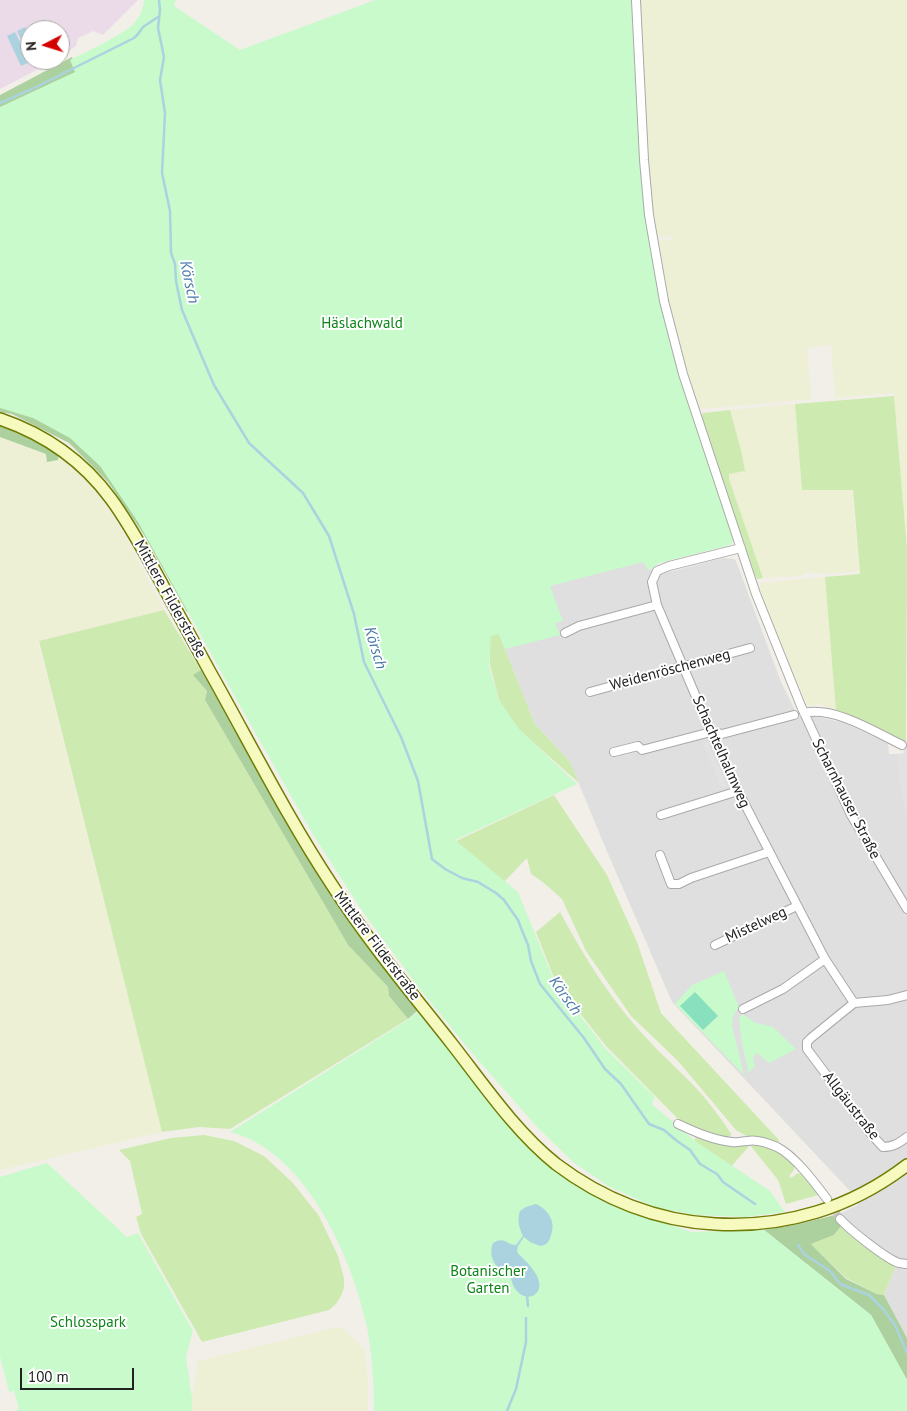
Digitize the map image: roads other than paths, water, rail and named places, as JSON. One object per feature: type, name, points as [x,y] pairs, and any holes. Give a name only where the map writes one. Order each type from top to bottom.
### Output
[{"type":"main road","name":"Mittlere Filderstraße","points":[[0,419],[39,436],[61,449],[99,484],[110,497],[138,542],[279,796],[333,887],[381,954],[517,1126],[544,1154],[570,1174],[596,1190],[642,1211],[698,1223],[730,1225],[773,1223],[827,1210],[870,1190],[892,1177],[907,1165]]},
{"type":"street","name":"Scharnhauser Straße","points":[[636,0],[646,189],[659,278],[682,374],[774,642],[851,815],[907,909]]},
{"type":"street","name":"Schachtelhalmweg","points":[[741,548],[669,566],[657,571],[652,582],[657,605],[738,792],[825,959],[854,1003]]},
{"type":"street","points":[[565,633],[579,626],[657,605]]},
{"type":"street","name":"Weidenröschenweg","points":[[590,692],[750,648]]},
{"type":"street","points":[[804,713],[810,711],[838,715],[902,745]]},
{"type":"street","points":[[614,752],[638,746],[642,750],[711,732],[722,734],[794,715]]},
{"type":"street","points":[[661,815],[738,792]]},
{"type":"street","points":[[660,855],[672,884],[679,884],[691,878],[769,852]]},
{"type":"street","name":"Mistelweg","points":[[715,944],[797,906]]},
{"type":"street","points":[[742,1009],[783,989],[825,959]]},
{"type":"street","points":[[854,1003],[888,1000],[907,995]]},
{"type":"street","name":"Allgäustraße","points":[[854,1003],[807,1042],[807,1049],[870,1133],[883,1147],[897,1145],[907,1137]]},
{"type":"street","points":[[678,1124],[723,1141],[757,1141],[777,1147],[785,1152],[801,1168],[827,1199]]},
{"type":"street","points":[[840,1219],[856,1234],[891,1259],[907,1264]]},
{"type":"water","points":[[15,32],[20,42],[20,64],[7,36]]},
{"type":"water","points":[[536,1204],[548,1213],[553,1226],[546,1244],[540,1246],[524,1237],[518,1246],[517,1252],[533,1269],[539,1283],[539,1289],[536,1293],[528,1297],[517,1291],[513,1285],[511,1278],[512,1270],[504,1270],[494,1263],[491,1251],[493,1243],[501,1240],[516,1245],[523,1236],[519,1224],[520,1211]]},
{"type":"waterway","name":"Körsch","points":[[159,0],[158,28],[164,57],[160,80],[165,113],[162,173],[170,211],[171,253],[175,264],[176,281],[182,310],[214,385],[249,443],[303,493],[329,536],[354,614],[364,662],[401,737],[418,781],[432,859],[462,878],[478,882],[504,900],[518,920],[540,984],[584,1038],[605,1069],[621,1084],[649,1124],[664,1130],[690,1150],[700,1164],[717,1174],[723,1182],[755,1204]]},
{"type":"waterway","points":[[0,103],[134,38],[143,27],[158,17]]},
{"type":"waterway","name":"Körsch","points":[[798,1245],[805,1255],[830,1271],[840,1284],[869,1295],[895,1325],[907,1353]]},
{"type":"waterway","points":[[527,1296],[528,1306]]},
{"type":"waterway","points":[[507,1411],[516,1389],[526,1342],[526,1318]]},
{"type":"tunnel","points":[[829,1203],[840,1219]]},
{"type":"park label","name":"Häslachwald","points":[[362,324]]},
{"type":"park label","name":"Botanischer Garten","points":[[488,1280]]},
{"type":"park label","name":"Schlosspark","points":[[88,1323]]}]
